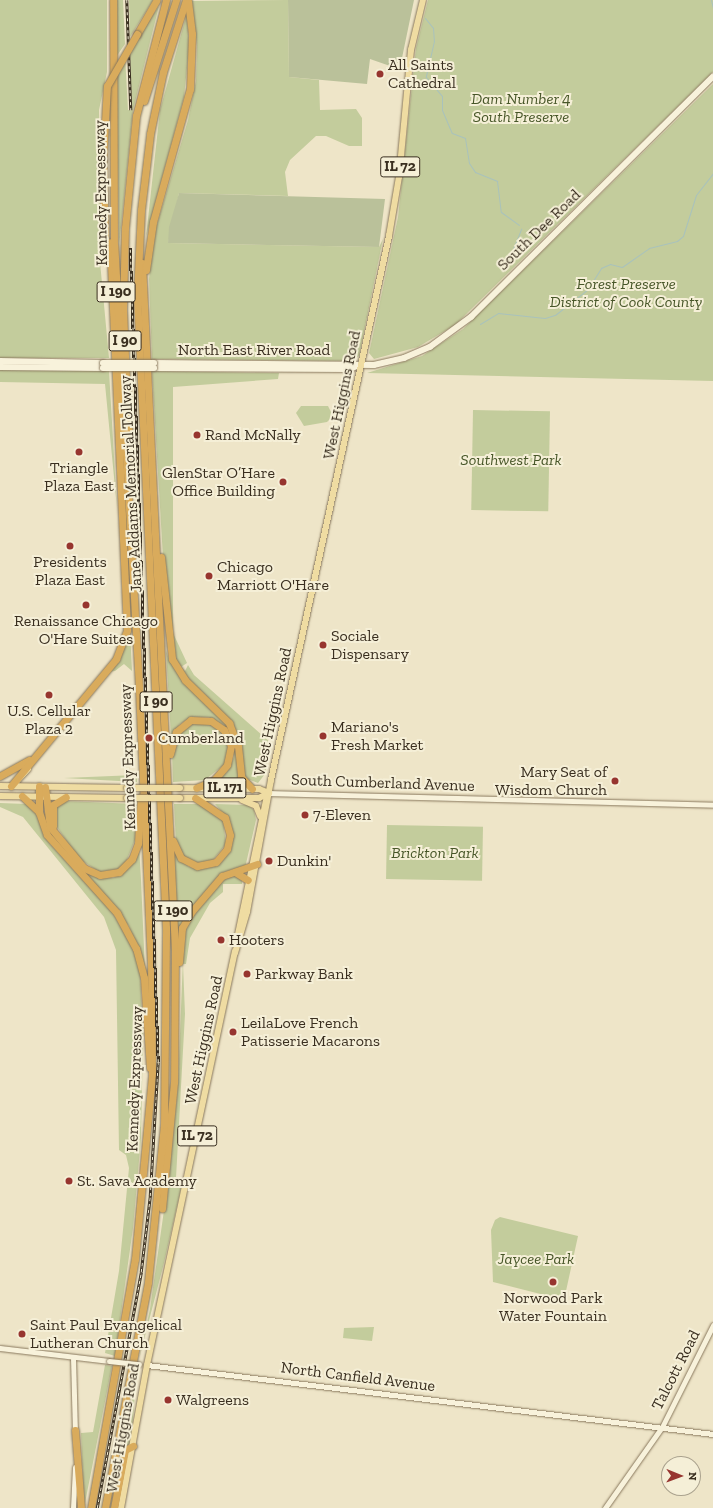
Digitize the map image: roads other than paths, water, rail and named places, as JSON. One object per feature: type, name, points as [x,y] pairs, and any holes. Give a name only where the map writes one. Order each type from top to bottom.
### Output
[{"type":"highway","name":"Kennedy Expressway","points":[[91,1508],[136,1252],[152,1074],[151,964],[143,785],[129,488],[115,254],[113,0]]},
{"type":"highway","points":[[12,786],[116,659],[127,630],[103,159],[107,86],[157,0]]},
{"type":"highway","name":"Jane Addams Memorial Tollway","points":[[129,488],[123,309],[127,194],[136,116],[166,0]]},
{"type":"highway","name":"Jane Addams Memorial Tollway","points":[[127,194],[142,110],[176,0]]},
{"type":"highway","name":"Jane Addams Memorial Tollway","points":[[154,1236],[166,1085],[166,950],[137,295],[146,168],[163,72],[187,0]]},
{"type":"highway","name":"I 190","points":[[154,1236],[160,1219],[169,1137],[175,998],[170,824],[145,301],[153,222],[190,89],[191,24],[187,0]]},
{"type":"highway","points":[[111,324],[114,96]]},
{"type":"highway","points":[[145,301],[142,258],[146,168]]},
{"type":"highway","points":[[153,490],[170,653],[185,680],[229,723],[238,746],[241,777],[252,789]]},
{"type":"highway","points":[[168,778],[170,748],[176,732],[191,720],[211,720],[227,734],[231,756],[220,776],[196,788]]},
{"type":"highway","points":[[0,776],[17,769],[38,755]]},
{"type":"highway","points":[[42,796],[48,822],[57,837],[89,872],[106,876],[119,872],[136,851],[143,785]]},
{"type":"highway","points":[[39,812],[42,786]]},
{"type":"highway","points":[[22,796],[39,812],[51,841],[117,913],[136,948],[144,978],[146,1058],[152,1074]]},
{"type":"highway","points":[[57,837],[52,806],[58,799],[66,797]]},
{"type":"highway","points":[[170,824],[176,851],[188,864],[207,866],[222,856],[230,835],[225,818],[195,798]]},
{"type":"highway","points":[[175,998],[180,938],[185,921],[218,881],[235,872],[250,868],[257,864]]},
{"type":"highway","points":[[235,872],[248,880]]},
{"type":"highway","name":"I 90","points":[[105,1508],[154,1236]]},
{"type":"highway","points":[[75,1430],[81,1508]]},
{"type":"highway","points":[[114,1508],[125,1450],[133,1446]]},
{"type":"main road","name":"West Higgins Road","points":[[121,1508],[147,1365],[235,954],[257,864],[269,793],[362,364],[393,212],[411,50],[423,0]]},
{"type":"main road","name":"South Dee Road","points":[[362,364],[390,362],[417,354],[470,317],[713,77]]},
{"type":"main road","name":"North East River Road","points":[[0,361],[154,366],[362,364]]},
{"type":"main road","name":"North East River Road","points":[[0,367],[103,365]]},
{"type":"main road","name":"IL 171","points":[[0,786],[252,789],[269,793]]},
{"type":"main road","name":"West Higgins Road","points":[[235,954],[260,820],[269,793]]},
{"type":"main road","name":"IL 171","points":[[0,796],[259,798],[269,793]]},
{"type":"main road","points":[[232,798],[251,802],[260,820]]},
{"type":"main road","name":"North Canfield Avenue","points":[[139,1364],[147,1365]]},
{"type":"street","name":"South Cumberland Avenue","points":[[269,793],[713,805]]},
{"type":"street","name":"Talcott Road","points":[[605,1508],[662,1427],[713,1325]]},
{"type":"street","name":"North Canfield Avenue","points":[[0,1348],[139,1364]]},
{"type":"street","points":[[73,1356],[75,1430],[73,1508]]},
{"type":"street","name":"North Canfield Avenue","points":[[147,1365],[713,1434]]},
{"type":"waterway","points":[[711,0],[713,8]]},
{"type":"waterway","points":[[425,18],[433,28],[434,41],[426,77],[442,96],[442,110],[452,133],[465,138],[469,163],[475,172],[497,181],[501,212],[519,225]]},
{"type":"waterway","points":[[480,324],[498,313],[545,318],[555,315],[588,289],[601,268],[610,264],[622,267],[649,248],[677,241],[683,236],[696,195],[713,173]]},
{"type":"waterway","points":[[515,258],[513,249],[521,229]]},
{"type":"railway","points":[[127,0],[131,110]]},
{"type":"railway","points":[[97,1508],[141,1272],[150,1196],[158,1062],[130,247]]},
{"type":"place","name":"All Saints Cathedral","points":[[380,74]]},
{"type":"place","name":"Rand McNally","points":[[197,435]]},
{"type":"place","name":"Triangle Plaza East","points":[[79,452]]},
{"type":"place","name":"GlenStar O’Hare Office Building","points":[[283,482]]},
{"type":"place","name":"Presidents Plaza East","points":[[70,546]]},
{"type":"place","name":"Chicago Marriott O'Hare","points":[[209,576]]},
{"type":"place","name":"Renaissance Chicago O'Hare Suites","points":[[86,605]]},
{"type":"place","name":"Sociale Dispensary","points":[[323,645]]},
{"type":"place","name":"U.S. Cellular Plaza 2","points":[[49,695]]},
{"type":"place","name":"Mariano's Fresh Market","points":[[323,736]]},
{"type":"place","name":"Cumberland","points":[[149,738]]},
{"type":"place","name":"Mary Seat of Wisdom Church","points":[[615,781]]},
{"type":"place","name":"7-Eleven","points":[[305,815]]},
{"type":"place","name":"Dunkin'","points":[[269,861]]},
{"type":"place","name":"Hooters","points":[[221,940]]},
{"type":"place","name":"Parkway Bank","points":[[247,974]]},
{"type":"place","name":"LeilaLove French Patisserie Macarons","points":[[233,1032]]},
{"type":"place","name":"St. Sava Academy","points":[[69,1181]]},
{"type":"place","name":"Norwood Park Water Fountain","points":[[553,1282]]},
{"type":"place","name":"Saint Paul Evangelical Lutheran Church","points":[[22,1334]]},
{"type":"place","name":"Walgreens","points":[[168,1400]]},
{"type":"park label","name":"Dam Number 4 South Preserve","points":[[521,108]]},
{"type":"park label","name":"Forest Preserve District of Cook County","points":[[626,293]]},
{"type":"park label","name":"Southwest Park","points":[[511,460]]},
{"type":"park label","name":"Brickton Park","points":[[435,853]]},
{"type":"park label","name":"Jaycee Park","points":[[536,1259]]}]
